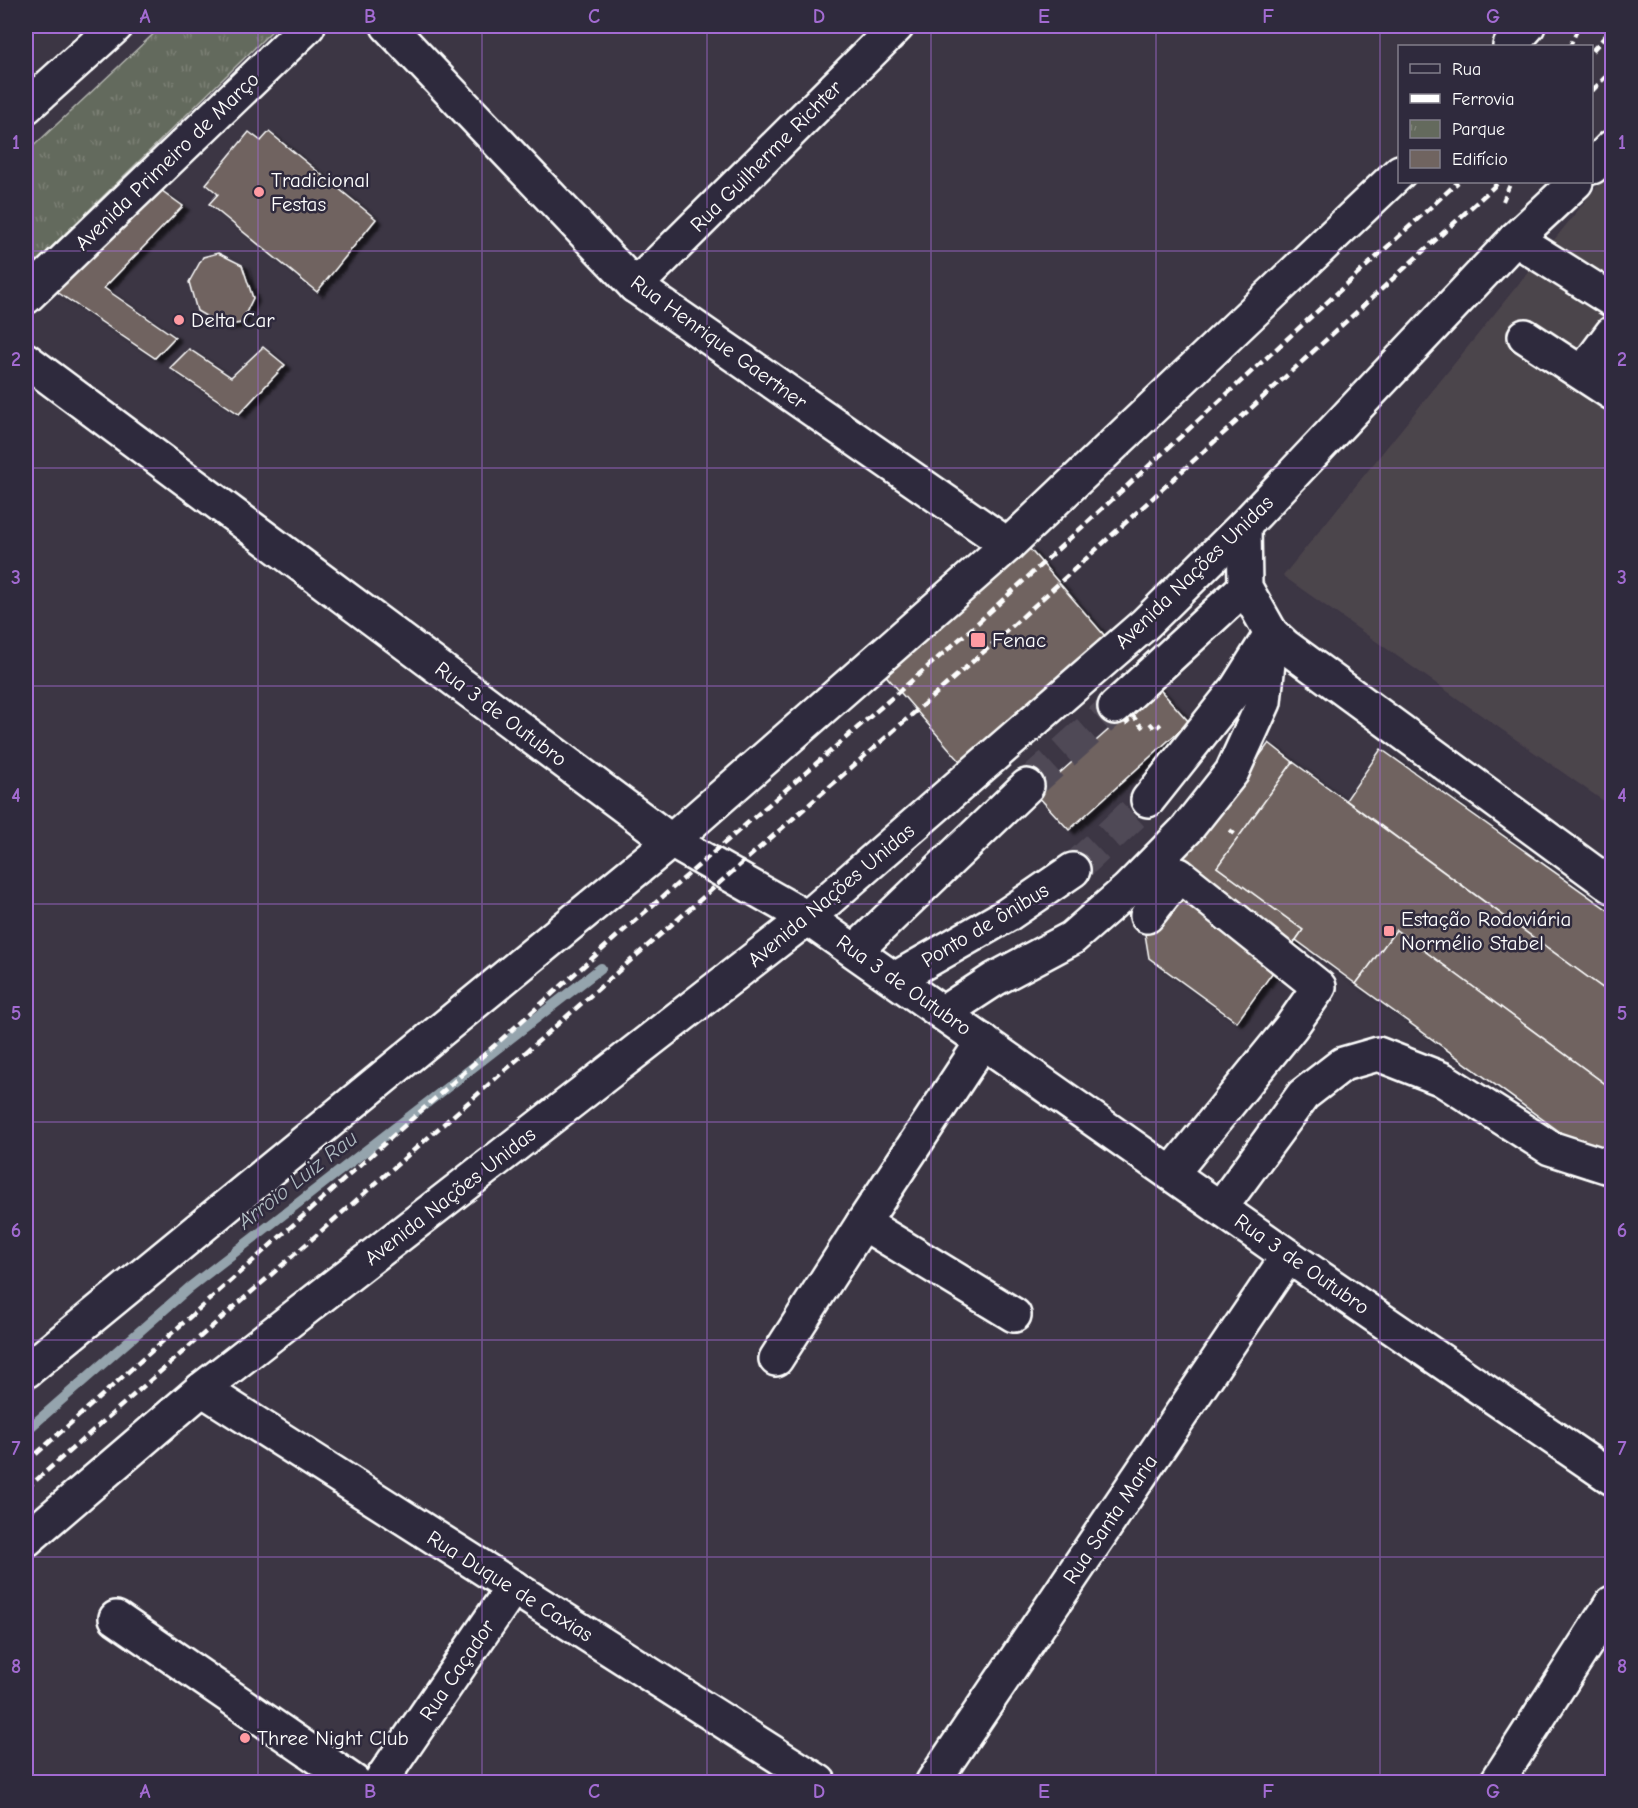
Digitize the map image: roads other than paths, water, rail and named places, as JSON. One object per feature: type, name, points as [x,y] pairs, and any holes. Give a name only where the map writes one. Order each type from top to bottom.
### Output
[{"type":"street","points":[[26,107],[116,26]]},
{"type":"street","name":"Avenida Primeiro de Março","points":[[26,297],[308,26]]},
{"type":"street","name":"Rua Henrique Gaertner","points":[[388,26],[635,286],[1008,544]]},
{"type":"street","points":[[1511,45],[1528,26]]},
{"type":"street","name":"Rua Guilherme Richter","points":[[635,286],[889,28]]},
{"type":"street","points":[[1593,166],[1612,147]]},
{"type":"street","points":[[26,1371],[136,1278],[671,841],[1008,544],[1398,174]]},
{"type":"street","name":"Avenida Nações Unidas","points":[[26,1540],[202,1389],[807,918],[1145,624],[1244,526],[1515,239],[1575,183]]},
{"type":"street","points":[[1515,239],[1612,300]]},
{"type":"street","points":[[1583,372],[1612,333]]},
{"type":"street","points":[[1525,336],[1612,393]]},
{"type":"street","name":"Rua 3 de Outubro","points":[[26,360],[671,841],[807,918],[1288,1256],[1612,1478]]},
{"type":"street","points":[[1244,526],[1245,587],[1271,633],[1293,654],[1612,886]]},
{"type":"street","points":[[1120,715],[1245,587]]},
{"type":"street","points":[[1148,800],[1237,688],[1271,633]]},
{"type":"street","points":[[943,1013],[995,979],[1072,938],[1127,890],[1186,830],[1232,772],[1264,702],[1271,633]]},
{"type":"street","points":[[855,951],[1027,786]]},
{"type":"street","name":"Ponto de ônibus","points":[[895,979],[1007,915],[1074,870]]},
{"type":"street","points":[[1147,916],[1179,875],[1320,987],[1292,1027],[1172,1173]]},
{"type":"street","points":[[776,1359],[983,1041]]},
{"type":"street","points":[[1221,1207],[1303,1095],[1343,1064],[1378,1054],[1442,1080],[1550,1148],[1612,1168]]},
{"type":"street","points":[[863,1224],[1014,1315]]},
{"type":"street","name":"Rua Santa Maria","points":[[933,1782],[1288,1256]]},
{"type":"street","name":"Rua Duque de Caxias","points":[[202,1389],[819,1782]]},
{"type":"street","name":"Rua Caçador","points":[[380,1782],[513,1587]]},
{"type":"street","points":[[1497,1782],[1612,1603]]},
{"type":"street","points":[[116,1618],[354,1782]]},
{"type":"waterway","name":"Arroio Luiz Rau","points":[[26,1431],[190,1287],[601,968]]},
{"type":"tunnel","points":[[1027,786],[1115,707]]},
{"type":"tunnel","points":[[1073,870],[1148,800]]},
{"type":"railway","points":[[1593,50],[1612,29]]},
{"type":"railway","points":[[1593,90],[1612,70]]},
{"type":"railway","points":[[26,1463],[615,938],[970,630],[1457,183]]},
{"type":"railway","points":[[26,1489],[987,649],[1498,183]]},
{"type":"place","name":"Tradicional Festas","points":[[259,192]]},
{"type":"place","name":"Delta Car","points":[[179,320]]},
{"type":"place","name":"Fenac","points":[[978,640]]},
{"type":"place","name":"Estação Rodoviária Normélio Stabel","points":[[1389,931]]},
{"type":"place","name":"Three Night Club","points":[[245,1738]]}]
